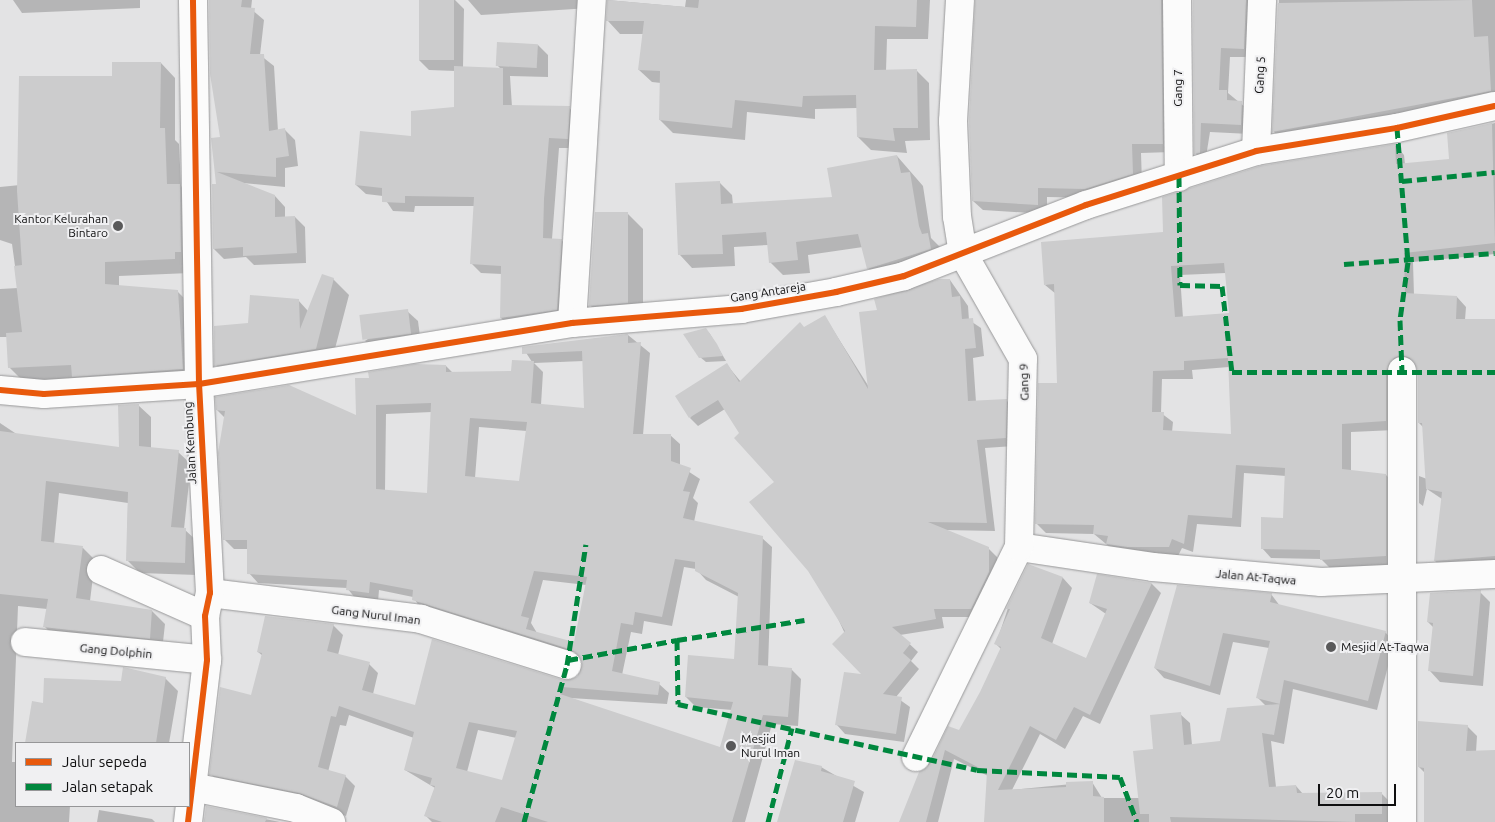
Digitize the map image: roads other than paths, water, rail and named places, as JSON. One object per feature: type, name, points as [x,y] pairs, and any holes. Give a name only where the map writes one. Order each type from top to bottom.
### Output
[{"type":"street","name":"Jalan Kembung","points":[[190,804],[207,660],[207,604],[199,384],[193,0]]},
{"type":"street","points":[[572,323],[592,0]]},
{"type":"street","name":"Gang 9","points":[[916,757],[1019,547],[1024,358],[963,254],[953,122],[960,0]]},
{"type":"street","name":"Gang 7","points":[[1177,0],[1179,177]]},
{"type":"street","name":"Gang 5","points":[[1256,151],[1262,0]]},
{"type":"street","name":"Gang Antareja","points":[[0,390],[44,394],[199,384],[572,323],[741,309],[904,276],[1086,205],[1256,151],[1397,128],[1495,106]]},
{"type":"street","points":[[1402,371],[1402,822]]},
{"type":"street","name":"Jalan At-Taqwa","points":[[1019,547],[1153,567],[1321,582],[1495,574]]},
{"type":"street","name":"Gang Nurul Iman","points":[[101,570],[207,604],[420,619],[567,665]]},
{"type":"street","name":"Gang Dolphin","points":[[25,642],[207,660]]},
{"type":"street","points":[[192,787],[296,808],[331,822]]},
{"type":"street","name":"Jalan Kembung","points":[[188,822],[190,807]]},
{"type":"place","name":"Kantor Kelurahan Bintaro","points":[[118,226]]},
{"type":"place","name":"Mesjid At-Taqwa","points":[[1331,647]]},
{"type":"place","name":"Mesjid Nurul Iman","points":[[731,746]]}]
